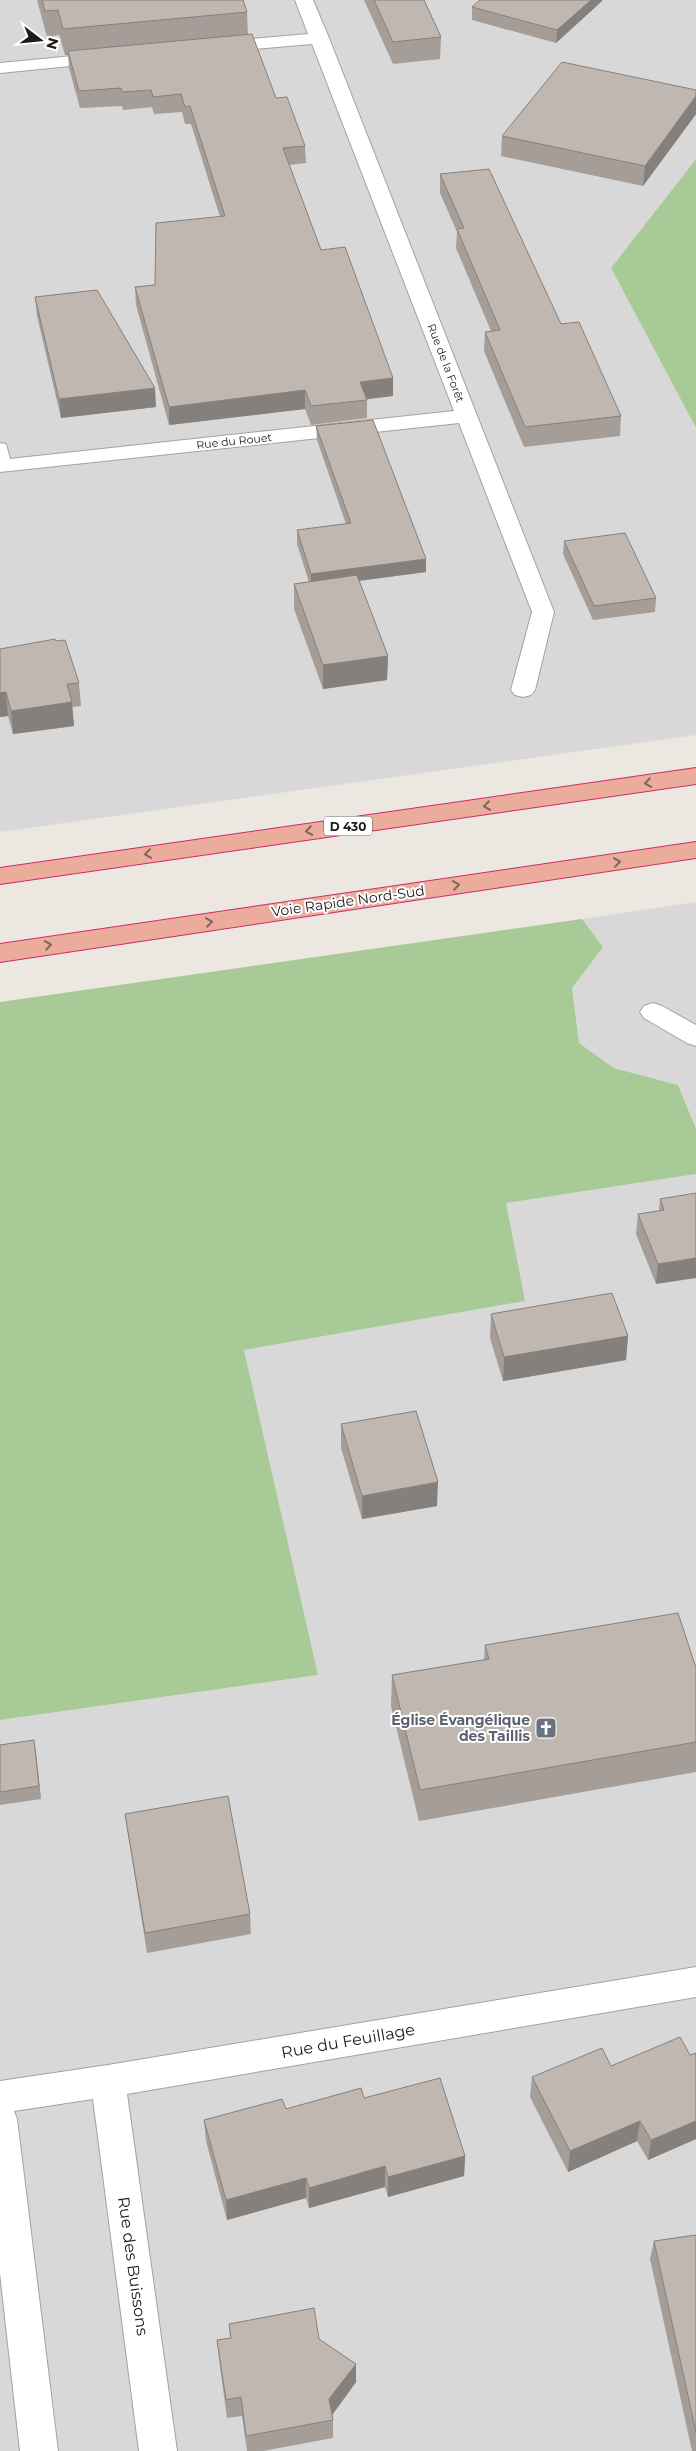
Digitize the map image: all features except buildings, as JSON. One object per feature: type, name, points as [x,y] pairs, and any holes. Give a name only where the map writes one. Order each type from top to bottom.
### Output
[{"type":"highway","name":"D 430","points":[[0,876],[696,776]]},
{"type":"highway","name":"Voie Rapide Nord-Sud","points":[[0,953],[696,850]]},
{"type":"street","name":"Rue de la Forêt","points":[[304,0],[544,612],[523,690]]},
{"type":"street","points":[[204,49],[320,38]]},
{"type":"street","points":[[0,68],[116,57]]},
{"type":"street","name":"Rue du Rouet","points":[[1,460],[467,416]]},
{"type":"street","points":[[653,1012],[696,1037]]},
{"type":"street","name":"Rue du Feuillage","points":[[0,2097],[108,2081],[696,1982]]},
{"type":"street","name":"Rue des Buissons","points":[[108,2081],[158,2451]]},
{"type":"street","points":[[0,2119],[39,2451]]},
{"type":"shaded area","points":[[0,0],[696,0],[696,159],[611,268],[696,428],[696,735],[0,832]]},
{"type":"shaded area","points":[[696,902],[696,1129],[678,1085],[614,1068],[579,1043],[572,988],[602,947],[582,919]]},
{"type":"shaded area","points":[[696,1174],[696,2451],[0,2451],[0,1720],[318,1675],[244,1350],[524,1301],[506,1203]]},
{"type":"green space","points":[[696,159],[696,428],[611,268]]},
{"type":"green space","points":[[582,919],[603,947],[572,988],[579,1043],[614,1068],[678,1085],[696,1129],[696,1174],[506,1203],[525,1301],[244,1350],[318,1675],[0,1720],[0,1002]]},
{"type":"place","name":"Église Évangélique des Taillis","points":[[546,1728]]}]
